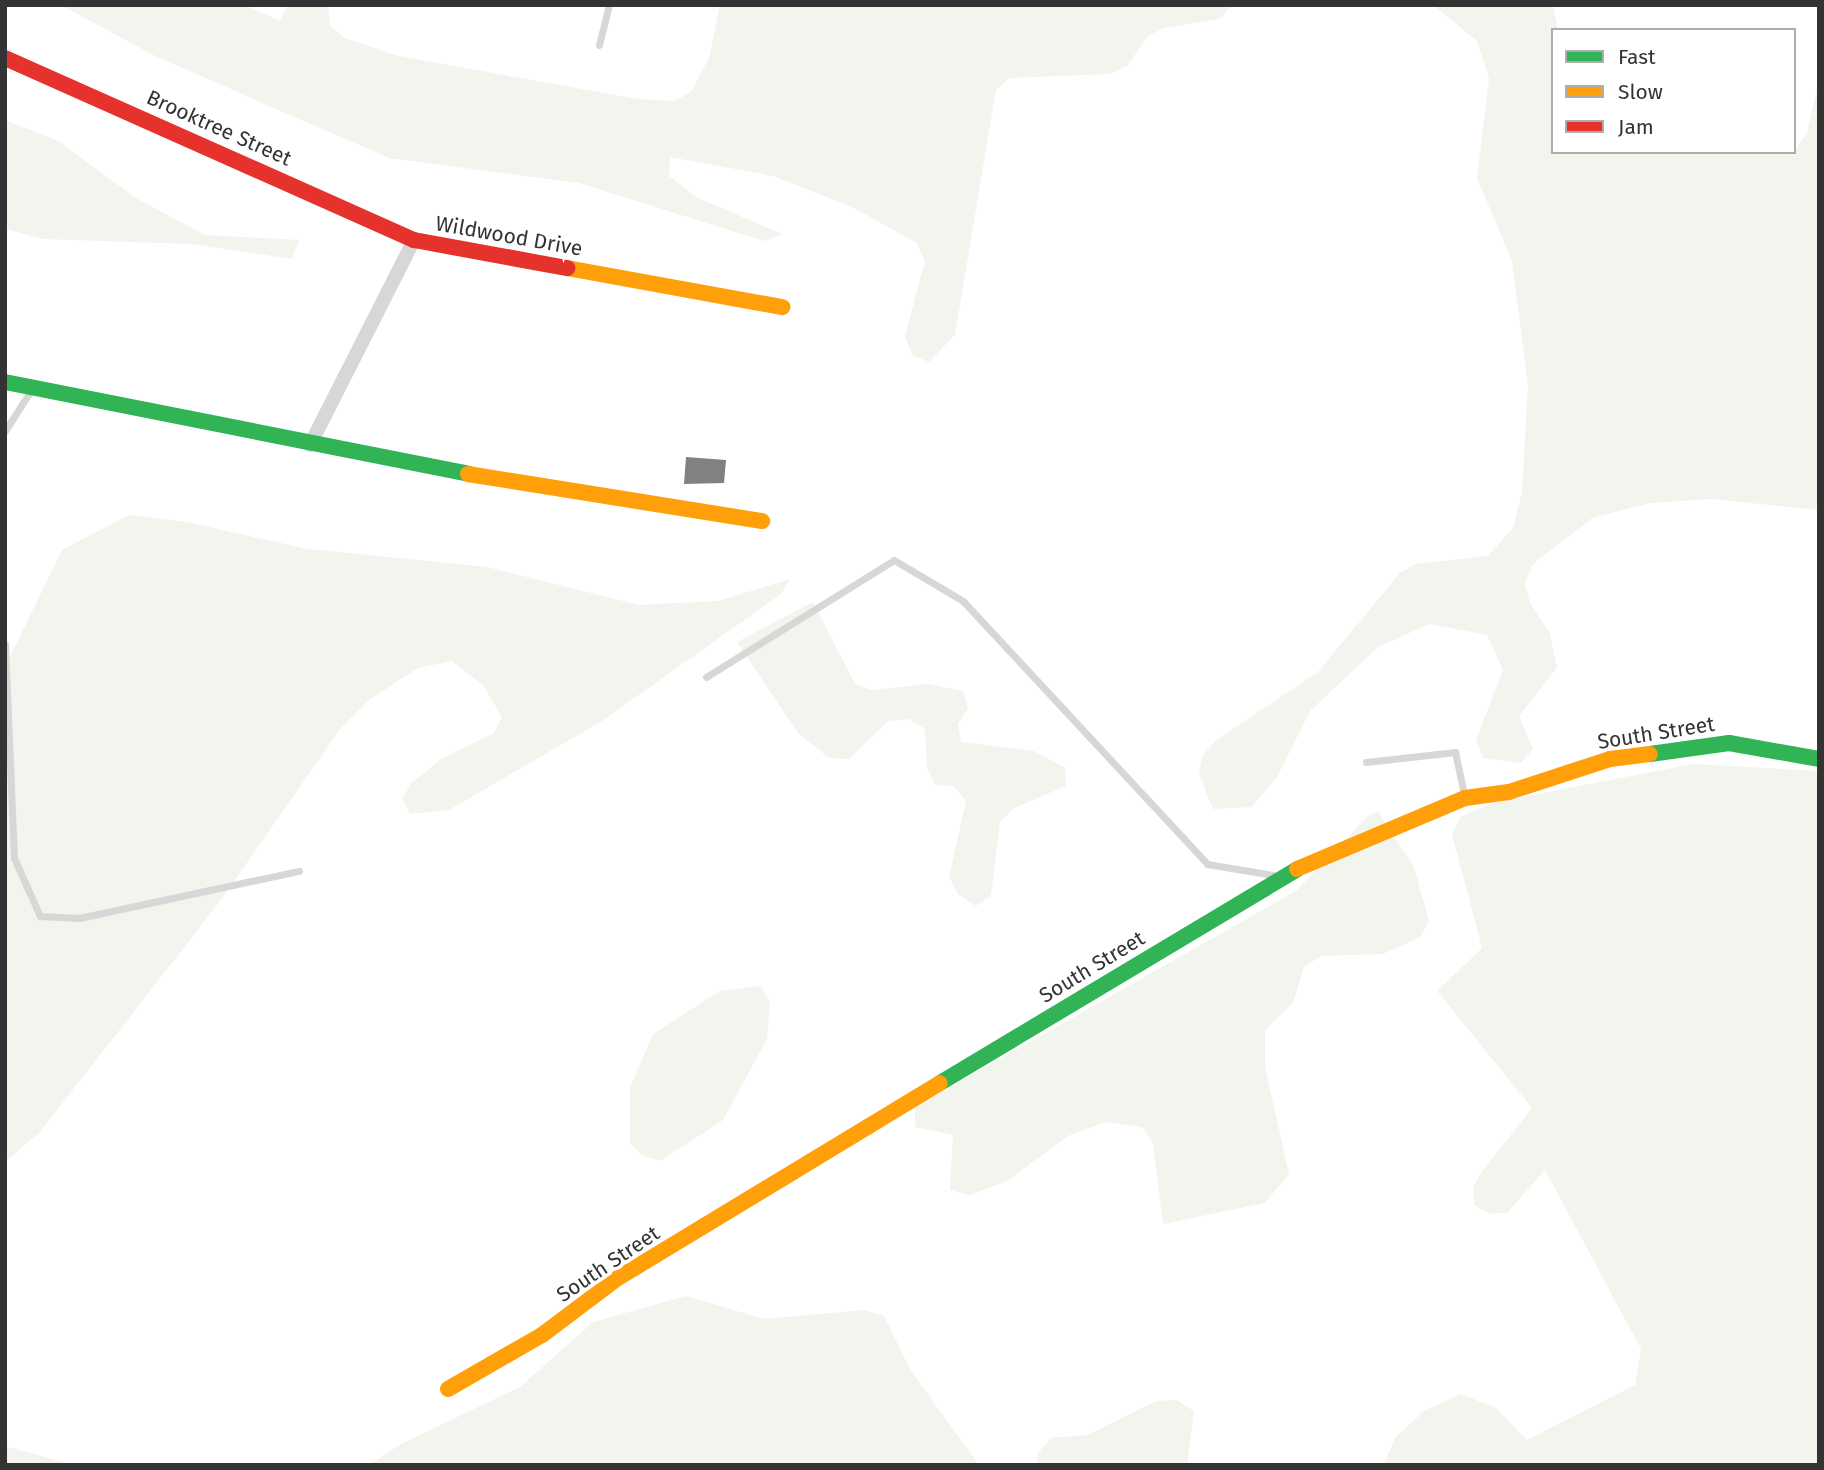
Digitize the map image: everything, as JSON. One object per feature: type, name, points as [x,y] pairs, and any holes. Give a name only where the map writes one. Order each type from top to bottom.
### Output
[{"type":"street","name":"Brooktree Street","points":[[5,58],[414,240]]},
{"type":"street","name":"Wildwood Drive","points":[[310,445],[414,240],[782,307]]},
{"type":"street","points":[[5,382],[31,390],[310,445],[762,521]]},
{"type":"street","name":"South Street","points":[[448,1389],[542,1335],[618,1278],[1281,876],[1465,798],[1509,793],[1610,759],[1729,743],[1819,759]]},
{"type":"lane","points":[[599,45],[609,5]]},
{"type":"lane","points":[[5,431],[31,390]]},
{"type":"lane","points":[[706,677],[894,560],[963,601],[1207,864],[1281,876]]},
{"type":"lane","points":[[5,646],[14,859],[40,916],[79,918],[299,871]]},
{"type":"lane","points":[[1366,762],[1455,752],[1465,798]]},
{"type":"shaded area","points":[[61,5],[244,5],[280,21],[288,5],[328,5],[330,26],[345,38],[398,56],[638,99],[674,101],[691,92],[709,58],[720,5],[1232,5],[1220,19],[1164,28],[1148,36],[1127,66],[1109,74],[1010,78],[996,90],[955,335],[929,362],[912,355],[905,336],[925,261],[917,243],[850,206],[773,176],[670,157],[669,176],[698,198],[782,234],[764,241],[579,183],[389,158],[155,56]]},
{"type":"shaded area","points":[[1433,5],[1553,5],[1558,28],[1551,28],[1551,154],[1796,154],[1796,149],[1807,133],[1819,79],[1819,510],[1711,499],[1650,503],[1592,518],[1532,565],[1525,584],[1530,603],[1550,633],[1557,668],[1519,716],[1533,749],[1521,763],[1483,758],[1476,740],[1503,670],[1487,635],[1429,624],[1378,647],[1310,711],[1277,777],[1252,807],[1213,809],[1199,774],[1202,756],[1215,741],[1318,672],[1400,573],[1415,564],[1488,556],[1513,528],[1522,492],[1528,386],[1512,261],[1477,178],[1489,79],[1477,41]]},
{"type":"shaded area","points":[[5,120],[58,141],[136,198],[205,235],[299,240],[292,259],[192,244],[43,239],[5,229]]},
{"type":"shaded area","points":[[129,515],[187,522],[308,549],[487,567],[639,605],[718,601],[790,579],[781,594],[602,721],[449,810],[410,814],[402,798],[412,783],[441,759],[494,733],[502,717],[483,685],[452,661],[418,668],[369,700],[341,728],[218,904],[39,1133],[5,1162],[5,667],[62,550]]},
{"type":"shaded area","points":[[813,602],[855,684],[871,690],[928,684],[963,691],[968,708],[958,724],[961,742],[1034,751],[1065,768],[1066,786],[1014,808],[1000,822],[991,895],[976,906],[958,894],[949,877],[966,801],[953,786],[935,785],[927,767],[925,729],[908,719],[888,721],[849,759],[829,758],[798,733],[737,642]]},
{"type":"shaded area","points":[[1692,764],[1819,771],[1819,1465],[1383,1465],[1396,1437],[1424,1411],[1461,1394],[1496,1408],[1527,1440],[1635,1385],[1641,1349],[1545,1170],[1508,1212],[1490,1214],[1474,1205],[1473,1187],[1483,1170],[1532,1108],[1437,991],[1482,948],[1452,834],[1460,817],[1492,803]]},
{"type":"shaded area","points":[[1378,812],[1414,867],[1429,921],[1420,937],[1383,954],[1321,956],[1304,967],[1293,1003],[1265,1030],[1265,1067],[1289,1174],[1265,1203],[1163,1224],[1153,1143],[1142,1127],[1105,1122],[1068,1136],[1007,1181],[970,1195],[950,1190],[953,1135],[915,1127],[915,1107],[1296,891],[1369,815]]},
{"type":"shaded area","points":[[760,986],[770,1001],[767,1039],[723,1120],[660,1161],[643,1156],[630,1143],[630,1088],[653,1034],[720,991]]},
{"type":"shaded area","points":[[686,1296],[764,1319],[864,1310],[884,1316],[911,1371],[979,1465],[370,1465],[399,1445],[520,1387],[593,1322]]},
{"type":"shaded area","points":[[1176,1400],[1194,1411],[1187,1465],[1036,1465],[1038,1453],[1051,1438],[1088,1435],[1156,1401]]},
{"type":"shaded area","points":[[5,1446],[73,1465],[5,1465]]},
{"type":"building","points":[[686,457],[726,460],[724,483],[684,484]]},
{"type":"traffic: fast","points":[[5,382],[468,474]]},
{"type":"traffic: fast","points":[[1650,754],[1729,743],[1819,759]]},
{"type":"traffic: fast","points":[[940,1083],[1297,869]]},
{"type":"traffic: slow","points":[[567,268],[782,307]]},
{"type":"traffic: slow","points":[[468,474],[762,521]]},
{"type":"traffic: slow","points":[[1297,869],[1465,798],[1509,792],[1610,759],[1650,754]]},
{"type":"traffic: slow","points":[[448,1389],[542,1335],[618,1278],[940,1083]]},
{"type":"traffic: jam","points":[[5,58],[414,240],[567,268]]}]
